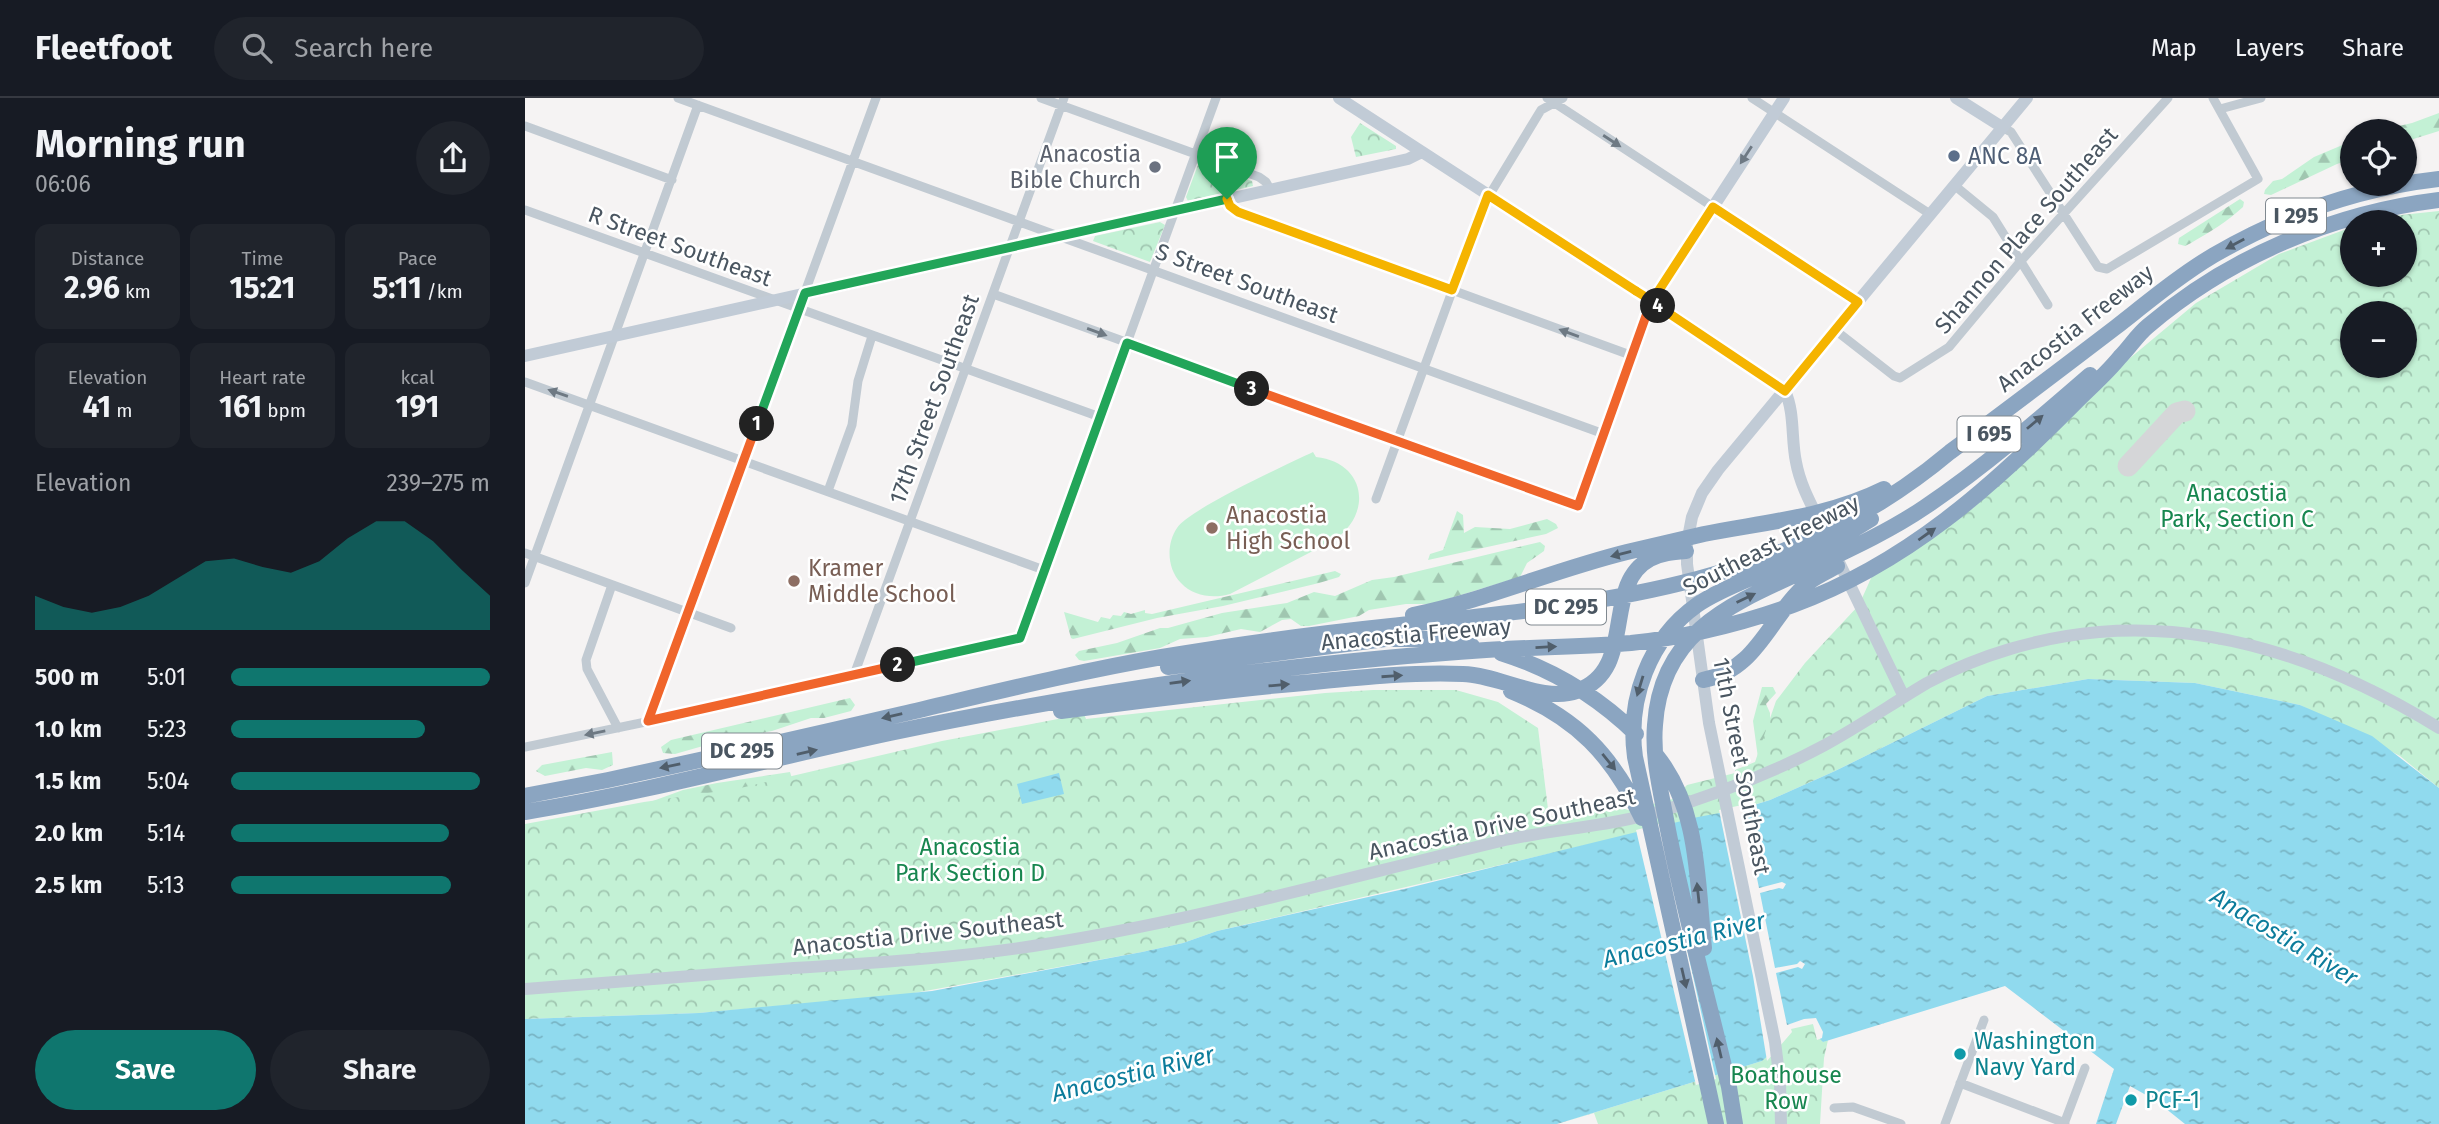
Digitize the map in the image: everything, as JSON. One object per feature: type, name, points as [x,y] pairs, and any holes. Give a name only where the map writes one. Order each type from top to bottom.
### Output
[{"type":"highway","name":"Anacostia Freeway","points":[[525,796],[1140,661],[1306,636],[1527,612],[1619,598],[1833,549],[1950,452],[2189,271],[2270,227],[2316,208],[2361,194],[2439,179]]},
{"type":"highway","name":"Anacostia Freeway","points":[[2381,210],[2439,200]]},
{"type":"highway","points":[[2381,210],[2439,208]]},
{"type":"highway","name":"Anacostia Freeway","points":[[525,812],[638,790],[895,732],[1128,690],[1257,672],[1405,657],[1631,643],[1686,635],[1741,622],[1787,607],[1869,570],[1917,541],[1973,500],[2027,452],[2119,359],[2137,335],[2192,293],[2252,258],[2302,234],[2340,222]]},
{"type":"highway","name":"Southeast Freeway","points":[[1735,1124],[1729,1087],[1678,874],[1655,751],[1655,717],[1667,678],[1684,648],[1701,627],[1729,606],[1833,549],[1917,490],[2102,343],[2131,315]]},
{"type":"highway","name":"I 695","points":[[1833,549],[1923,508],[2032,425],[2137,335]]},
{"type":"highway","points":[[895,732],[1199,693],[1420,674],[1475,674],[1546,693],[1575,692],[1595,681],[1607,666],[1613,652],[1629,582],[1637,569],[1649,559],[1687,551],[1870,496],[1950,452]]},
{"type":"highway","name":"Southeast Freeway","points":[[1716,1124],[1652,840],[1641,805],[1634,743],[1635,709],[1646,669],[1663,639],[1688,612],[1716,594],[1833,549]]},
{"type":"highway","points":[[1703,680],[1718,676],[1742,662],[1833,549]]},
{"type":"highway","points":[[1306,636],[1456,606],[1597,560],[1687,551]]},
{"type":"highway","points":[[958,701],[1205,662],[1392,639],[1426,639],[1473,646],[1512,656],[1561,678],[1597,700],[1629,726],[1661,761],[1679,791],[1691,830],[1710,1010]]},
{"type":"highway","points":[[1420,674],[1481,681],[1514,692],[1551,711],[1579,731],[1604,755],[1641,805]]},
{"type":"main road","points":[[1339,98],[1652,301],[1785,391],[1789,401],[1795,458],[1800,478],[1905,697]]},
{"type":"main road","points":[[1652,301],[1784,98]]},
{"type":"main road","points":[[1957,98],[2003,127]]},
{"type":"main road","points":[[1687,551],[1692,517],[1702,493],[1721,466],[2027,98]]},
{"type":"main road","points":[[525,356],[1175,212],[1408,159],[1422,152]]},
{"type":"main road","name":"11th Street Southeast","points":[[1687,551],[1699,655],[1720,776],[1775,1042],[1781,1092],[1781,1124]]},
{"type":"main road","name":"Anacostia Drive Southeast","points":[[525,989],[973,954],[1098,936],[1189,918],[1506,840],[1588,828],[1657,812],[1794,760],[1865,722],[1938,677],[1988,656],[2025,645],[2092,633],[2163,631],[2217,637],[2279,653],[2378,694],[2439,728]]},
{"type":"street","name":"S Street Southeast","points":[[678,98],[1604,434]]},
{"type":"street","points":[[648,721],[876,98]]},
{"type":"street","points":[[1041,98],[1063,102],[1259,177],[1270,189]]},
{"type":"street","points":[[526,744],[618,728],[1020,638],[1216,98]]},
{"type":"street","points":[[1541,110],[1542,98]]},
{"type":"street","points":[[1752,98],[1930,214]]},
{"type":"street","name":"Shannon Place Southeast","points":[[1835,330],[1900,378],[1949,347],[2020,262],[2168,98]]},
{"type":"street","points":[[2003,127],[2011,132],[2098,267],[2107,269],[2258,179],[2213,98]]},
{"type":"street","points":[[2220,109],[2260,98]]},
{"type":"street","points":[[1376,499],[1488,195],[1541,110],[1555,100],[1858,302]]},
{"type":"street","name":"17th Street Southeast","points":[[854,675],[1063,102]]},
{"type":"street","points":[[525,583],[530,555],[590,404],[698,105]]},
{"type":"street","points":[[525,127],[672,180]]},
{"type":"street","points":[[1954,185],[1993,217],[2048,305]]},
{"type":"street","points":[[1227,199],[1230,206],[1238,212],[1633,356]]},
{"type":"street","name":"R Street Southeast","points":[[525,211],[1100,417]]},
{"type":"street","points":[[992,294],[1578,506],[1652,301]]},
{"type":"street","points":[[828,491],[852,425],[860,372],[872,336]]},
{"type":"street","points":[[525,382],[1044,570]]},
{"type":"street","points":[[530,555],[731,628]]},
{"type":"street","points":[[612,585],[586,660],[587,669],[618,728]]},
{"type":"street","points":[[1945,1124],[1984,1020]]},
{"type":"street","points":[[1960,1083],[2065,1124],[2085,1068]]},
{"type":"street","points":[[1834,1108],[1853,1107],[1901,1124]]},
{"type":"green space","points":[[2439,113],[2439,131],[2417,138],[2417,121]]},
{"type":"green space","points":[[1360,123],[1396,146],[1396,149],[1356,157],[1351,137]]},
{"type":"green space","points":[[2340,146],[2340,163],[2271,195],[2264,194],[2273,181],[2282,179],[2314,157]]},
{"type":"green space","points":[[1199,162],[1252,181],[1253,186],[1188,201],[1186,197]]},
{"type":"green space","points":[[2240,199],[2244,202],[2243,207],[2225,222],[2185,246],[2178,244],[2179,238]]},
{"type":"green space","points":[[2439,211],[2439,788],[2400,756],[2300,705],[2195,683],[2088,679],[1987,696],[1835,771],[1770,800],[1740,809],[1217,931],[1183,943],[1142,952],[903,995],[699,1013],[525,1019],[525,824],[644,802],[736,789],[942,741],[1084,714],[1086,719],[1373,690],[1456,690],[1498,702],[1538,728],[1549,817],[1597,806],[1628,810],[1673,799],[1687,785],[1735,773],[1735,770],[1755,762],[1776,701],[1805,663],[1859,605],[1872,576],[1973,508],[2117,369],[2196,303],[2279,254],[2340,231],[2340,287],[2417,287],[2417,213]]},
{"type":"green space","points":[[1160,222],[1165,225],[1150,262],[1093,241],[1095,236]]},
{"type":"green space","points":[[1313,452],[1316,457],[1345,468],[1354,478],[1359,503],[1347,529],[1334,540],[1230,594],[1204,595],[1191,591],[1181,583],[1173,571],[1170,549],[1173,534],[1185,520],[1240,487]]},
{"type":"green space","points":[[1457,511],[1463,515],[1464,533],[1475,527],[1510,529],[1547,519],[1558,528],[1546,534],[1428,560],[1430,554],[1443,550]]},
{"type":"green space","points":[[1540,542],[1545,546],[1544,551],[1527,563],[1520,577],[1431,604],[1406,604],[1369,610],[1359,616],[1309,626],[1301,626],[1291,619],[1282,620],[1260,632],[1241,629],[1207,637],[1180,639],[1160,648],[1084,661],[1075,655],[1079,651],[1117,643],[1160,628],[1222,613],[1287,603],[1314,592],[1335,596],[1372,580]]},
{"type":"green space","points":[[1335,571],[1341,574],[1339,577],[1319,583],[1073,639],[1064,612],[1098,622],[1101,617],[1110,619],[1113,615],[1121,616],[1124,612],[1131,614],[1145,610],[1145,613],[1152,614]]},
{"type":"green space","points":[[1762,687],[1773,687],[1776,693],[1766,704],[1770,723],[1758,758],[1753,721]]},
{"type":"green space","points":[[850,698],[855,705],[851,711],[824,718],[811,718],[772,731],[675,754],[663,753],[661,747],[671,740]]},
{"type":"green space","points":[[612,752],[613,765],[602,770],[586,768],[545,776],[536,771],[542,765]]},
{"type":"green space","points":[[790,772],[794,785],[525,830],[642,805],[683,790]]},
{"type":"green space","name":"Boathouse Row","points":[[1811,1020],[1823,1042],[1828,1040],[1824,1058],[1820,1124],[1598,1124],[1594,1113],[1557,1124],[1762,1061],[1794,1025]]},
{"type":"water","name":"Anacostia River","points":[[2088,679],[2195,683],[2300,705],[2372,736],[2439,788],[2439,1124],[2185,1124],[2155,1100],[2130,1086],[2116,1124],[2096,1124],[2114,1069],[2005,986],[1823,1042],[1817,1025],[1812,1020],[1794,1025],[1762,1061],[1557,1124],[525,1124],[525,1019],[699,1013],[932,991],[1142,952],[1183,943],[1217,931],[1741,809],[1770,800],[1835,771],[1987,696]]},
{"type":"water","points":[[1059,773],[1064,794],[1022,804],[1017,784]]},
{"type":"pier","points":[[1742,805],[1759,888],[1782,882],[1786,884],[1783,889],[1760,893],[1775,968],[1800,961],[1805,964],[1802,969],[1798,967],[1776,973],[1787,1025],[1816,1018],[1823,1032],[1822,1038],[1817,1040],[1813,1024],[1791,1029],[1792,1032],[1767,1061],[1753,976],[1719,810]]},
{"type":"pier","points":[[1659,824],[1716,1079],[1696,1085],[1636,830]]},
{"type":"taxiway","points":[[2128,466],[2177,413],[2185,411]]},
{"type":"place","name":"ANC 8A","points":[[1954,156]]},
{"type":"place","name":"Anacostia Bible Church","points":[[1155,167]]},
{"type":"place","name":"Anacostia High School","points":[[1212,528]]},
{"type":"place","name":"Kramer Middle School","points":[[794,581]]},
{"type":"place","name":"Washington Navy Yard","points":[[1960,1054]]},
{"type":"place","name":"PCF-1","points":[[2131,1100]]},
{"type":"route","points":[[1227,199],[805,293],[648,721],[1020,638],[1127,343],[1578,506],[1652,301],[1785,391],[1858,302],[1713,207],[1652,301],[1488,195],[1452,290],[1238,212],[1230,206],[1227,199]]},
{"type":"park label","name":"Anacostia Park, Section C","points":[[2237,506]]},
{"type":"park label","name":"Anacostia Park Section D","points":[[970,860]]}]
